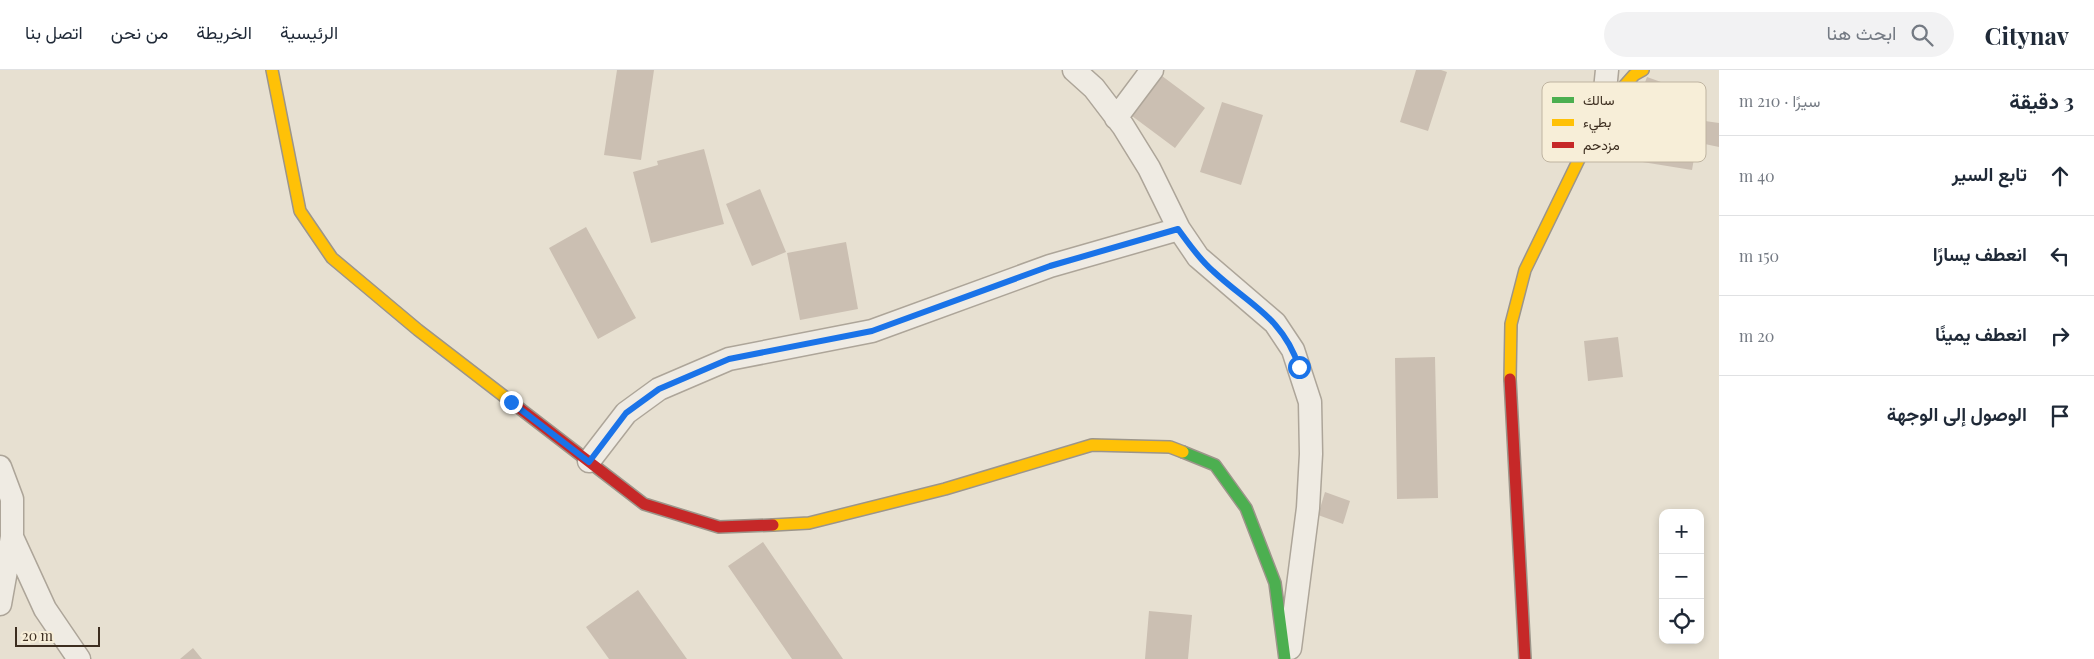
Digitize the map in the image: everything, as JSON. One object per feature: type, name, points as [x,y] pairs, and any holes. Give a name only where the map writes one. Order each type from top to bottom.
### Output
[{"type":"street","points":[[272,70],[300,211],[332,258],[418,330],[644,504],[719,527],[809,523],[945,489],[1092,445],[1170,446],[1215,466],[1246,508],[1274,583],[1287,659]]},
{"type":"street","points":[[1074,70],[1094,88],[1116,118],[1148,168],[1178,229],[1198,257],[1275,323],[1293,350],[1310,402],[1310,454],[1308,508],[1287,659]]},
{"type":"street","points":[[1116,118],[1152,70]]},
{"type":"street","points":[[1628,82],[1634,75],[1643,70]]},
{"type":"street","points":[[1525,659],[1510,372],[1511,324],[1525,270],[1578,162]]},
{"type":"street","points":[[589,462],[626,413],[659,389],[729,359],[872,331],[1050,266],[1178,229]]},
{"type":"street","points":[[0,467],[12,499],[12,537],[0,604]]},
{"type":"street","points":[[12,537],[45,609],[79,659]]},
{"type":"building","points":[[617,70],[654,70],[641,160],[604,155]]},
{"type":"building","points":[[1416,70],[1441,70],[1447,72],[1428,131],[1400,122]]},
{"type":"building","points":[[1158,73],[1205,108],[1175,148],[1128,113]]},
{"type":"building","points":[[1647,77],[1661,82],[1645,82]]},
{"type":"building","points":[[1222,102],[1263,115],[1241,185],[1200,172]]},
{"type":"building","points":[[1706,121],[1719,123],[1719,147],[1706,144]]},
{"type":"building","points":[[704,149],[724,224],[651,243],[633,172],[658,165],[657,161]]},
{"type":"building","points":[[1642,162],[1693,162],[1692,170]]},
{"type":"building","points":[[760,189],[786,252],[752,266],[726,204]]},
{"type":"building","points":[[586,227],[636,318],[598,339],[549,248]]},
{"type":"building","points":[[846,242],[858,309],[800,320],[787,253]]},
{"type":"building","points":[[1618,337],[1623,377],[1588,381],[1584,341]]},
{"type":"building","points":[[1435,357],[1438,498],[1397,499],[1395,358]]},
{"type":"building","points":[[1325,492],[1350,501],[1343,524],[1318,515]]},
{"type":"building","points":[[763,542],[843,659],[792,659],[728,566]]},
{"type":"building","points":[[638,590],[687,659],[609,659],[586,627]]},
{"type":"building","points":[[1149,611],[1192,615],[1188,659],[1145,659]]},
{"type":"building","points":[[193,648],[202,659],[180,659]]},
{"type":"traffic: fast","points":[[1183,452],[1215,465],[1246,508],[1275,583],[1285,659]]},
{"type":"traffic: slow","points":[[272,70],[300,211],[332,258],[418,330],[514,404]]},
{"type":"traffic: slow","points":[[1628,82],[1634,75],[1643,70]]},
{"type":"traffic: slow","points":[[1510,379],[1511,324],[1525,270],[1578,162]]},
{"type":"traffic: slow","points":[[773,525],[809,523],[945,489],[1092,445],[1170,447],[1183,452]]},
{"type":"traffic: jam","points":[[1510,379],[1525,659]]},
{"type":"traffic: jam","points":[[514,404],[644,504],[719,527],[773,525]]},
{"type":"route","points":[[511,402],[589,462],[626,413],[659,389],[729,359],[872,331],[1050,266],[1178,229],[1198,257],[1275,323],[1293,350],[1299,367]]}]
